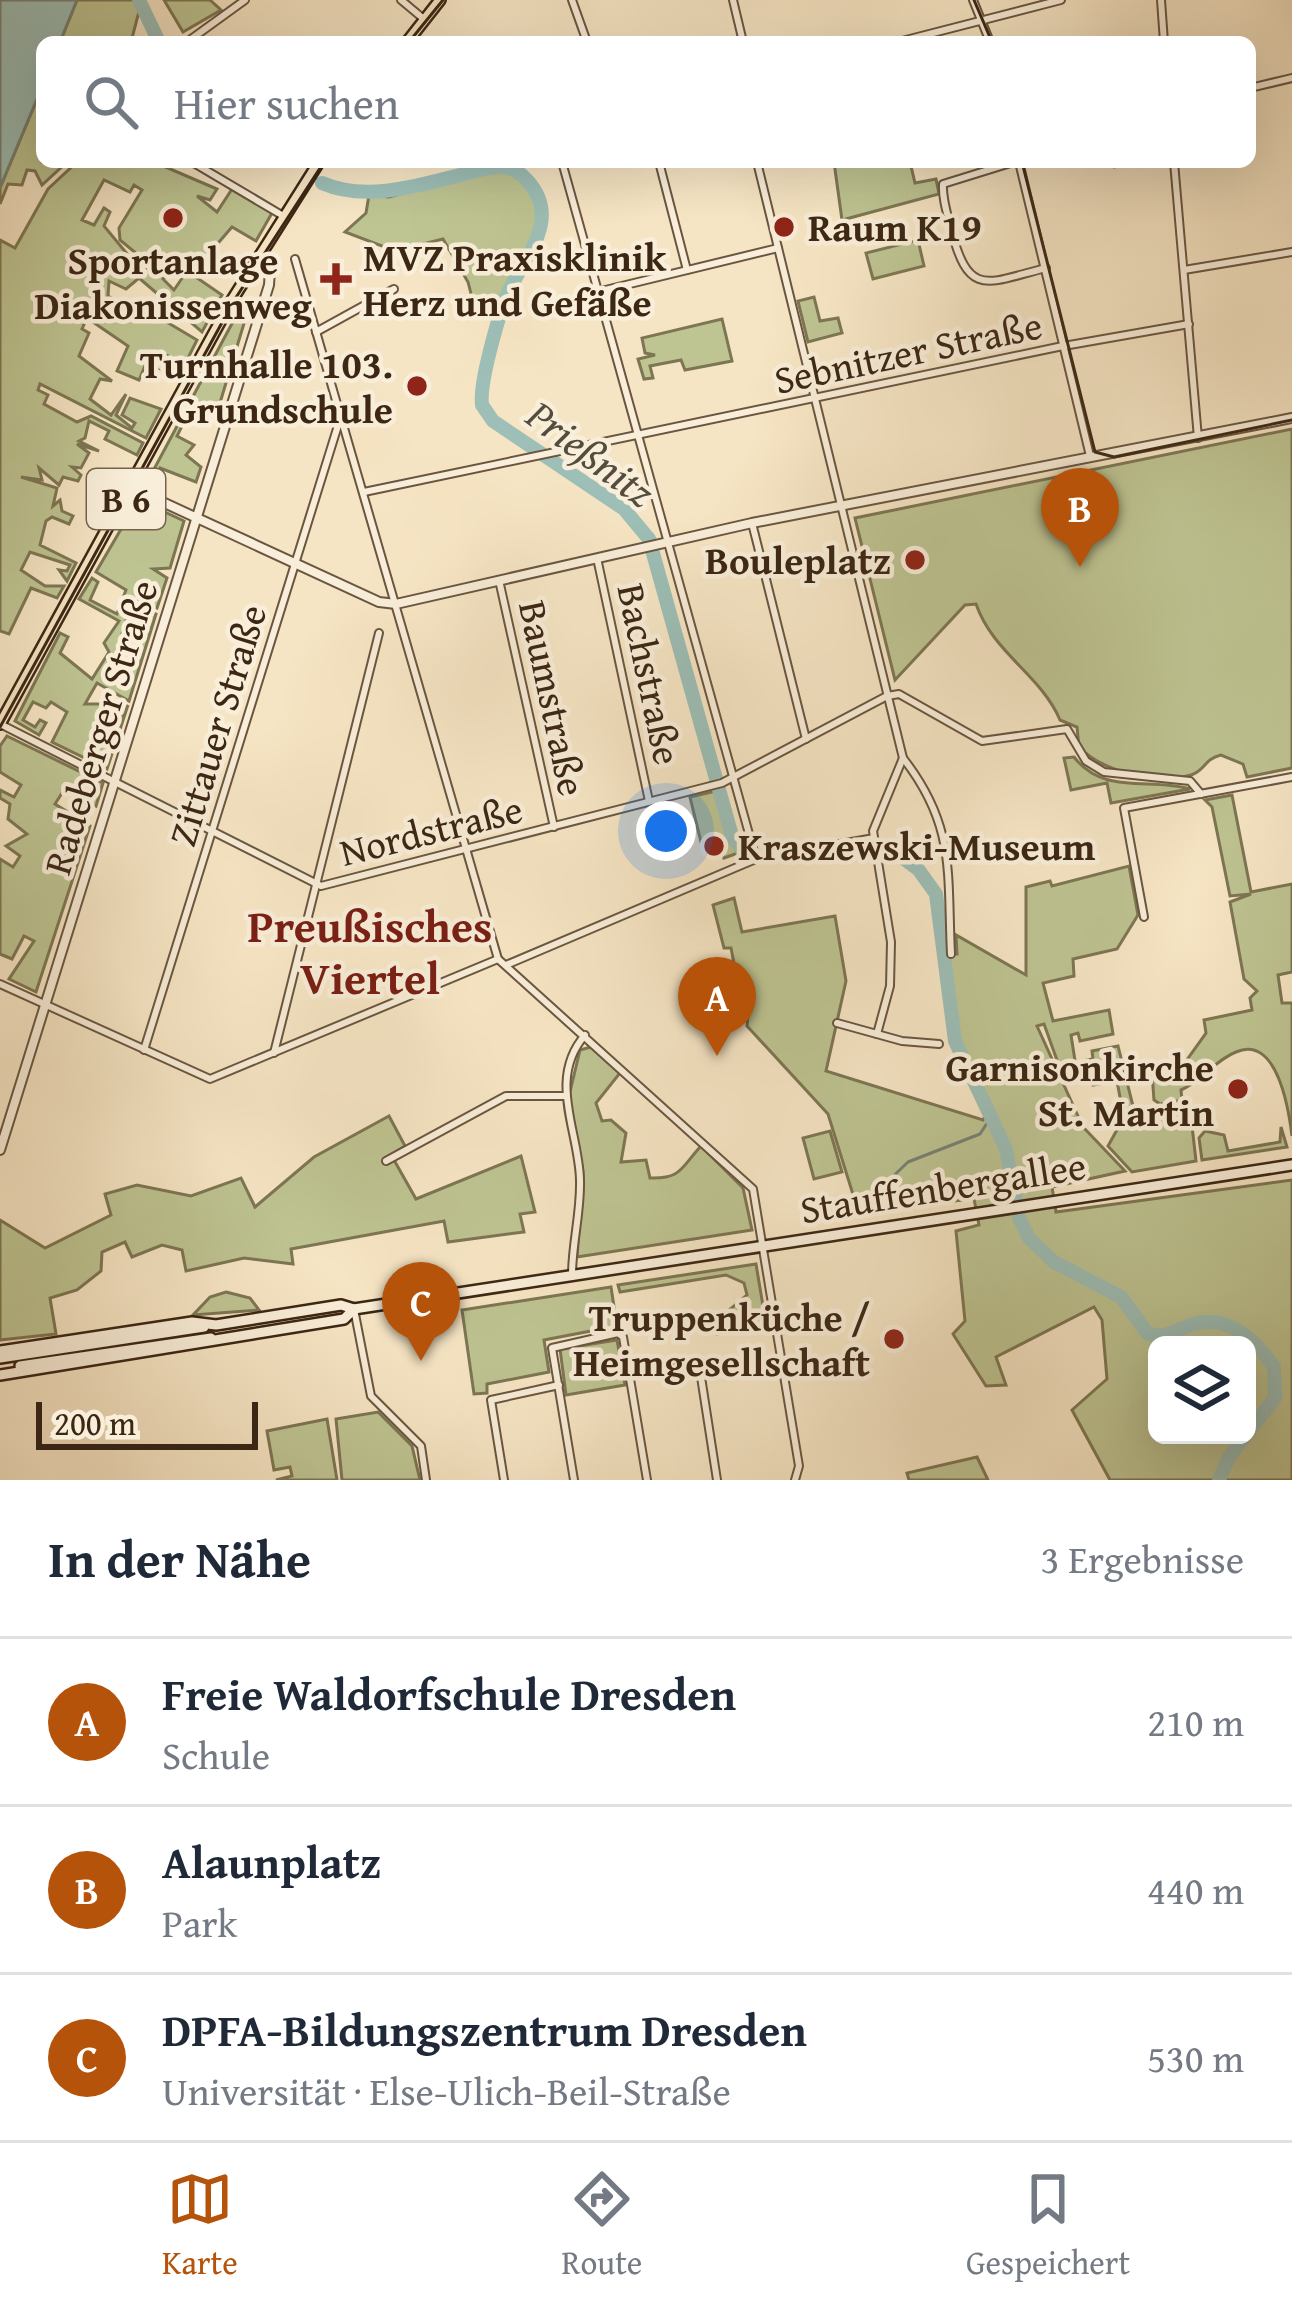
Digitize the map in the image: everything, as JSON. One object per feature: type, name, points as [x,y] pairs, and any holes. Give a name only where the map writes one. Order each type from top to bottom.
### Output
[{"type":"main road","points":[[412,36],[440,0]]},
{"type":"main road","name":"B 6","points":[[0,724],[262,254],[315,168]]},
{"type":"main road","name":"Stauffenbergallee","points":[[355,1310],[1292,1165]]},
{"type":"main road","points":[[0,1354],[190,1322],[216,1325],[341,1305],[355,1310]]},
{"type":"main road","points":[[0,1372],[344,1319],[355,1310]]},
{"type":"street","points":[[196,36],[245,0]]},
{"type":"street","points":[[401,0],[425,20]]},
{"type":"street","points":[[572,0],[585,36]]},
{"type":"street","points":[[733,0],[742,36]]},
{"type":"street","points":[[973,0],[988,36]]},
{"type":"street","points":[[921,36],[1061,0]]},
{"type":"street","points":[[1161,0],[1164,36]]},
{"type":"street","points":[[1256,87],[1292,78]]},
{"type":"street","points":[[202,168],[285,217]]},
{"type":"street","points":[[564,168],[756,860]]},
{"type":"street","points":[[661,168],[687,270]]},
{"type":"street","points":[[758,168],[903,758],[933,797],[942,822],[951,954]]},
{"type":"street","points":[[996,168],[943,184],[959,260],[967,274],[982,282],[1046,268]]},
{"type":"street","points":[[1018,168],[1091,460]]},
{"type":"street","points":[[1175,168],[1198,438]]},
{"type":"street","points":[[598,292],[778,248]]},
{"type":"street","points":[[1184,270],[1292,252]]},
{"type":"street","name":"Radeberger Straße","points":[[0,1150],[269,285],[270,270],[262,254]]},
{"type":"street","points":[[295,259],[498,959],[746,1179],[757,1199],[800,1466],[795,1480]]},
{"type":"street","points":[[316,332],[394,289]]},
{"type":"street","name":"Sebnitzer Straße","points":[[364,493],[1008,357],[1189,324]]},
{"type":"street","name":"Zittauer Straße","points":[[144,1050],[341,415]]},
{"type":"street","points":[[132,488],[380,602],[396,604],[752,523],[864,505],[1292,418]]},
{"type":"street","points":[[752,523],[806,739]]},
{"type":"street","name":"Bachstraße","points":[[597,558],[649,802]]},
{"type":"street","name":"Baumstraße","points":[[499,580],[554,827]]},
{"type":"street","points":[[274,1052],[379,633]]},
{"type":"street","points":[[887,696],[899,694],[982,741],[1067,729],[1086,760],[1104,772],[1190,781],[1201,794]]},
{"type":"street","name":"Nordstraße","points":[[0,724],[313,884],[468,850],[719,783],[887,696]]},
{"type":"street","points":[[877,1034],[890,986],[891,942],[874,838],[903,758]]},
{"type":"street","points":[[1144,916],[1124,808],[1292,777]]},
{"type":"street","points":[[506,964],[756,860],[874,838]]},
{"type":"street","points":[[0,984],[210,1079],[498,959]]},
{"type":"street","points":[[837,1023],[939,1044]]},
{"type":"street","points":[[572,1275],[580,1173],[564,1096],[576,1046],[586,1035]]},
{"type":"street","points":[[386,1161],[506,1096],[564,1096]]},
{"type":"street","points":[[355,1310],[371,1396],[421,1446],[426,1480]]},
{"type":"street","points":[[574,1480],[552,1348],[618,1334],[630,1374],[647,1480]]},
{"type":"street","points":[[630,1374],[699,1364],[717,1480]]},
{"type":"street","points":[[503,1480],[494,1396],[559,1385]]},
{"type":"green space","points":[[77,0],[142,0],[133,36],[62,36]]},
{"type":"green space","points":[[164,0],[210,0],[221,10],[183,32]]},
{"type":"green space","points":[[36,101],[36,168],[60,168],[42,185],[35,171],[27,170],[22,185],[8,184],[0,204],[0,188]]},
{"type":"green space","points":[[71,168],[168,168],[217,189],[210,200],[197,196],[217,212],[232,189],[272,213],[256,241],[232,227],[200,264],[187,259],[154,268],[120,240],[119,228],[142,190],[134,185],[130,192],[104,180],[82,220],[94,225],[104,208],[110,212],[104,226],[138,267],[170,271],[163,279],[174,290],[187,271],[222,295],[202,332],[139,278],[126,289],[109,281],[108,296],[124,305],[128,299],[197,340],[185,364],[158,351],[152,362],[157,368],[145,366],[139,380],[117,371],[128,346],[87,318],[82,329],[89,333],[79,356],[112,381],[100,379],[90,399],[111,415],[126,394],[116,415],[132,428],[135,423],[122,415],[130,398],[161,409],[146,438],[40,384],[38,390],[48,395],[44,404],[77,422],[91,416],[143,443],[137,455],[105,439],[109,431],[89,421],[85,438],[79,441],[99,451],[77,444],[89,453],[81,468],[72,467],[81,475],[78,481],[63,477],[59,485],[39,468],[42,480],[21,477],[57,488],[53,506],[60,500],[62,511],[73,516],[69,524],[52,517],[46,521],[40,545],[76,563],[67,581],[59,570],[67,571],[70,565],[30,552],[21,570],[45,586],[64,586],[57,598],[31,588],[9,634],[0,631],[0,240],[15,248],[48,189]]},
{"type":"green space","points":[[497,168],[521,176],[534,193],[534,241],[510,289],[477,317],[468,282],[443,239],[395,251],[345,232],[366,213],[369,195],[389,197]]},
{"type":"green space","points":[[835,168],[911,168],[915,183],[936,179],[939,194],[842,220]]},
{"type":"green space","points":[[918,240],[924,266],[873,279],[866,253]]},
{"type":"green space","points":[[814,297],[820,321],[838,318],[842,333],[808,342],[798,301]]},
{"type":"green space","points":[[243,303],[249,307],[216,416],[201,408],[197,413],[190,410],[177,436],[194,445],[186,455],[201,467],[196,482],[160,468],[150,488],[145,486]]},
{"type":"green space","points":[[722,319],[732,361],[685,370],[681,360],[650,366],[653,378],[644,379],[638,359],[655,355],[645,353],[642,338]]},
{"type":"green space","points":[[1292,429],[1292,768],[1247,777],[1243,764],[1221,755],[1191,775],[1163,778],[1131,774],[1102,763],[1079,747],[1077,727],[1060,720],[994,636],[976,604],[965,605],[895,680],[855,518]]},
{"type":"green space","points":[[138,500],[137,512],[145,516],[152,506],[184,521],[170,568],[153,569],[167,578],[157,608],[132,600],[116,654],[133,663],[149,611],[156,614],[129,701],[97,683],[85,704],[108,704],[104,717],[118,721],[128,705],[107,769],[52,742],[67,712],[51,702],[46,708],[33,702],[23,720],[35,727],[40,720],[46,723],[39,735],[15,721],[60,633],[68,637],[60,653],[92,679],[109,652],[104,643],[119,621],[79,599],[92,578],[98,582],[90,600],[117,614],[126,590],[96,572]]},
{"type":"green space","points":[[7,736],[103,783],[96,806],[64,790],[55,804],[90,826],[36,992],[9,979],[34,941],[24,936],[12,959],[0,954],[0,859],[13,867],[20,856],[6,846],[27,834],[8,819],[10,804],[0,798],[0,790],[14,797],[21,785],[0,772],[0,746]]},
{"type":"green space","points":[[1074,757],[1099,777],[1113,781],[1190,789],[1111,803],[1107,783],[1071,790],[1064,758]]},
{"type":"green space","points":[[716,791],[729,838],[741,852],[724,858],[719,839],[701,842],[690,797]]},
{"type":"green space","points":[[1232,795],[1251,892],[1292,884],[1292,972],[1278,975],[1282,1003],[1292,1003],[1292,1136],[1279,1078],[1262,1054],[1250,1049],[1221,1060],[1181,1090],[1182,1100],[1160,1104],[1154,1100],[1152,1073],[1186,1061],[1206,1033],[1204,1020],[1252,1010],[1250,998],[1257,991],[1244,979],[1230,902],[1251,894],[1230,896],[1212,807],[1205,800]]},
{"type":"green space","points":[[1129,866],[1138,915],[1117,949],[1073,959],[1074,976],[1043,983],[1053,1021],[1109,1010],[1113,1034],[1080,1041],[1078,1033],[1071,1035],[1078,1080],[1062,1074],[1044,1024],[1037,1026],[1083,1127],[1125,1171],[1052,1187],[1056,1212],[1292,1180],[1292,1480],[1110,1480],[1072,1410],[1107,1379],[1102,1320],[1094,1307],[996,1357],[1006,1385],[986,1386],[953,1334],[965,1321],[956,1231],[979,1225],[974,1199],[881,1208],[878,1194],[855,1201],[828,1114],[747,1026],[750,990],[738,984],[731,948],[724,948],[713,905],[734,898],[742,932],[835,916],[846,981],[826,1071],[983,1120],[988,1111],[950,1039],[940,954],[957,954],[956,935],[1026,975],[1026,887],[1050,881],[1052,886]]},
{"type":"green space","points":[[1118,1046],[1133,1106],[1157,1111],[1183,1107],[1185,1117],[1191,1117],[1196,1161],[1132,1172],[1108,1146],[1118,1128],[1114,1111],[1122,1108],[1117,1081],[1093,1085],[1087,1060],[1093,1059],[1092,1051]]},
{"type":"green space","points":[[591,1047],[620,1073],[596,1103],[602,1121],[611,1120],[626,1133],[621,1162],[646,1160],[650,1178],[668,1177],[701,1146],[743,1188],[752,1230],[577,1257],[583,1172],[569,1096],[580,1050]]},
{"type":"green space","points":[[389,1116],[405,1146],[384,1159],[394,1160],[416,1199],[521,1156],[535,1212],[520,1214],[524,1232],[448,1242],[444,1221],[291,1249],[293,1264],[244,1258],[186,1271],[182,1250],[162,1245],[132,1257],[125,1242],[102,1252],[101,1271],[77,1290],[50,1298],[56,1334],[0,1340],[0,1220],[45,1248],[111,1215],[105,1194],[137,1185],[191,1196],[241,1178],[255,1207],[314,1157]]},
{"type":"green space","points":[[1281,1127],[1287,1147],[1202,1160],[1199,1138],[1205,1131],[1224,1135],[1228,1151],[1280,1142]]},
{"type":"green space","points":[[830,1131],[842,1172],[814,1179],[803,1138]]},
{"type":"green space","points":[[756,1264],[766,1324],[717,1334],[714,1323],[747,1295],[744,1283],[726,1275],[620,1292],[618,1285]]},
{"type":"green space","points":[[611,1287],[617,1326],[544,1340],[549,1372],[487,1384],[487,1393],[474,1394],[462,1310]]},
{"type":"green space","points":[[226,1292],[250,1298],[259,1310],[193,1315],[210,1297]]},
{"type":"green space","points":[[617,1340],[625,1385],[566,1395],[560,1349]]},
{"type":"green space","points":[[378,1412],[412,1446],[420,1480],[342,1480],[336,1419]]},
{"type":"green space","points":[[327,1419],[337,1480],[276,1480],[292,1476],[290,1467],[274,1470],[267,1431]]},
{"type":"green space","points":[[977,1457],[988,1480],[909,1480],[907,1473]]},
{"type":"water","points":[[0,0],[77,0],[62,36],[36,36],[36,101],[0,188]]},
{"type":"waterway","name":"Prießnitz","points":[[139,0],[156,36]]},
{"type":"waterway","name":"Prießnitz","points":[[322,183],[361,192],[382,191],[491,168]]},
{"type":"waterway","name":"Prießnitz","points":[[508,168],[522,175],[537,195],[541,225],[503,307],[486,367],[482,405],[493,421],[624,509],[649,539],[732,836],[742,850]]},
{"type":"waterway","name":"Prießnitz","points":[[895,852],[918,869],[936,894],[955,1041],[1006,1149],[1019,1218],[1029,1238],[1054,1262],[1121,1297],[1148,1334],[1219,1323],[1250,1339],[1274,1367],[1275,1398],[1229,1457],[1219,1480]]},
{"type":"waterway","points":[[880,1189],[908,1162],[980,1134],[993,1114]]},
{"type":"tram line","points":[[414,36],[443,0]]},
{"type":"tram line","points":[[974,0],[989,36]]},
{"type":"tram line","points":[[0,727],[235,299],[320,168]]},
{"type":"tram line","points":[[1024,168],[1095,452],[1114,457],[1292,420]]},
{"type":"place","name":"Sportanlage Diakonissenweg","points":[[173,218]]},
{"type":"place","name":"Raum K19","points":[[784,227]]},
{"type":"place","name":"MVZ Praxisklinik Herz und Gefäße","points":[[336,279]]},
{"type":"place","name":"Turnhalle 103. Grundschule","points":[[417,386]]},
{"type":"place","name":"Bouleplatz","points":[[915,560]]},
{"type":"place","name":"Alaunplatz","points":[[1080,567]]},
{"type":"place","name":"Kraszewski-Museum","points":[[714,846]]},
{"type":"place","name":"Freie Waldorfschule Dresden","points":[[717,1056]]},
{"type":"place","name":"Garnisonkirche St. Martin","points":[[1238,1089]]},
{"type":"place","name":"Truppenküche / Heimgesellschaft","points":[[894,1339]]},
{"type":"place","name":"DPFA-Bildungszentrum Dresden","points":[[421,1361]]},
{"type":"district","name":"Preußisches Viertel","points":[[370,952]]}]
